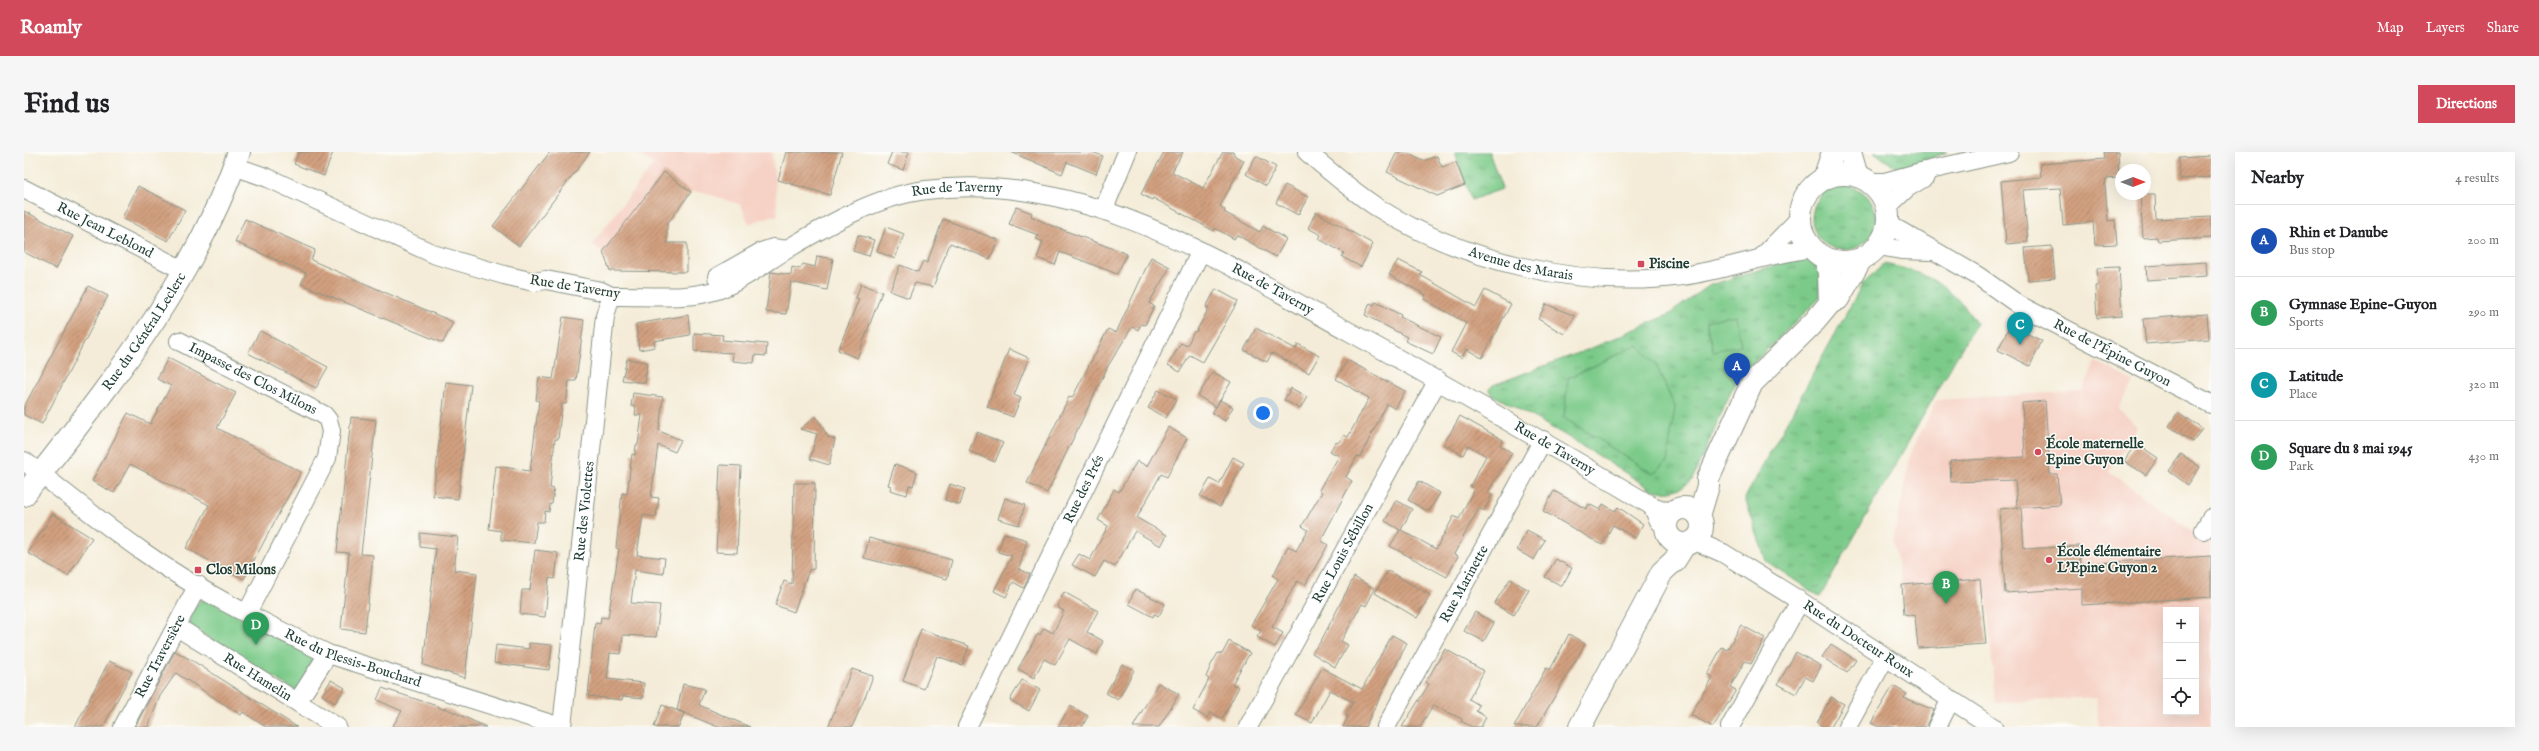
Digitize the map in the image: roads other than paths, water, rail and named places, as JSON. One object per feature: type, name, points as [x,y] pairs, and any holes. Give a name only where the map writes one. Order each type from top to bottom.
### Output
[{"type":"main road","points":[[1833,152],[1824,179],[1806,196],[1800,218],[1805,239],[1819,253],[1837,262],[1861,259]]},
{"type":"main road","points":[[1850,152],[1863,179]]},
{"type":"main road","name":"Rue du Général Leclerc","points":[[24,495],[32,468],[138,346],[185,271],[208,228],[236,159]]},
{"type":"main road","points":[[1580,727],[1662,572],[1664,554],[1684,527],[1701,483],[1708,479],[1752,383],[1830,303],[1838,299],[1861,259],[1879,246],[1887,216],[1877,189],[1863,179],[1846,174],[1824,179]]},
{"type":"main road","points":[[1819,253],[1829,273],[1830,303]]},
{"type":"street","points":[[1104,209],[1127,152]]},
{"type":"street","name":"Avenue des Marais","points":[[1307,152],[1357,194],[1402,221],[1476,253],[1541,271],[1602,278],[1668,277],[1715,270],[1761,258],[1819,253]]},
{"type":"street","points":[[1863,179],[1885,182],[2010,152]]},
{"type":"street","name":"Rue de Taverny","points":[[236,159],[413,246],[459,262],[534,282],[546,280],[571,291],[601,291],[611,296],[695,294],[721,288],[735,274],[757,262],[786,250],[851,213],[922,190],[981,186],[1012,190],[1104,209],[1201,251],[1438,380],[1543,440],[1684,527]]},
{"type":"street","points":[[1887,216],[1918,181],[1945,167]]},
{"type":"street","name":"Rue Jean Leblond","points":[[24,190],[185,271]]},
{"type":"street","name":"Rue de l'Épine Guyon","points":[[1887,216],[1933,251],[1978,276],[2019,305],[2211,404]]},
{"type":"street","points":[[1761,258],[1800,218]]},
{"type":"street","name":"Rue de l'Épine Guyon","points":[[1879,246],[1901,250],[1933,251]]},
{"type":"street","name":"Rue des Prés","points":[[967,727],[1201,251]]},
{"type":"street","name":"Rue des Violettes","points":[[562,727],[605,316],[611,296]]},
{"type":"street","name":"Impasse des Clos Milons","points":[[179,341],[324,415],[331,427],[327,458],[247,613]]},
{"type":"street","name":"Rue Louis Sébillon","points":[[1248,727],[1438,380]]},
{"type":"street","name":"Rue Marinette","points":[[1386,727],[1543,440]]},
{"type":"street","name":"Rue du Plessis-Bouchard","points":[[32,468],[143,552],[247,613],[328,654],[562,727]]},
{"type":"street","name":"Rue du Docteur Roux","points":[[1684,527],[1993,727]]},
{"type":"street","name":"Rue Traversière","points":[[124,727],[198,585]]},
{"type":"street","points":[[1730,727],[1800,601]]},
{"type":"street","name":"Rue Hamelin","points":[[177,627],[298,701],[337,727]]},
{"type":"street","points":[[298,701],[328,654]]},
{"type":"street","points":[[1847,727],[1885,658]]},
{"type":"street","points":[[1937,727],[1951,699]]},
{"type":"place","name":"Piscine","points":[[1641,264]]},
{"type":"place","name":"Latitude","points":[[2020,345]]},
{"type":"place","name":"Rhin et Danube","points":[[1737,386]]},
{"type":"place","name":"École maternelle Epine Guyon","points":[[2038,452]]},
{"type":"place","name":"École élémentaire L'Epine Guyon 2","points":[[2049,560]]},
{"type":"place","name":"Clos Milons","points":[[198,570]]},
{"type":"place","name":"Gymnase Epine-Guyon","points":[[1946,604]]},
{"type":"place","name":"Square du 8 mai 1945","points":[[256,645]]}]
